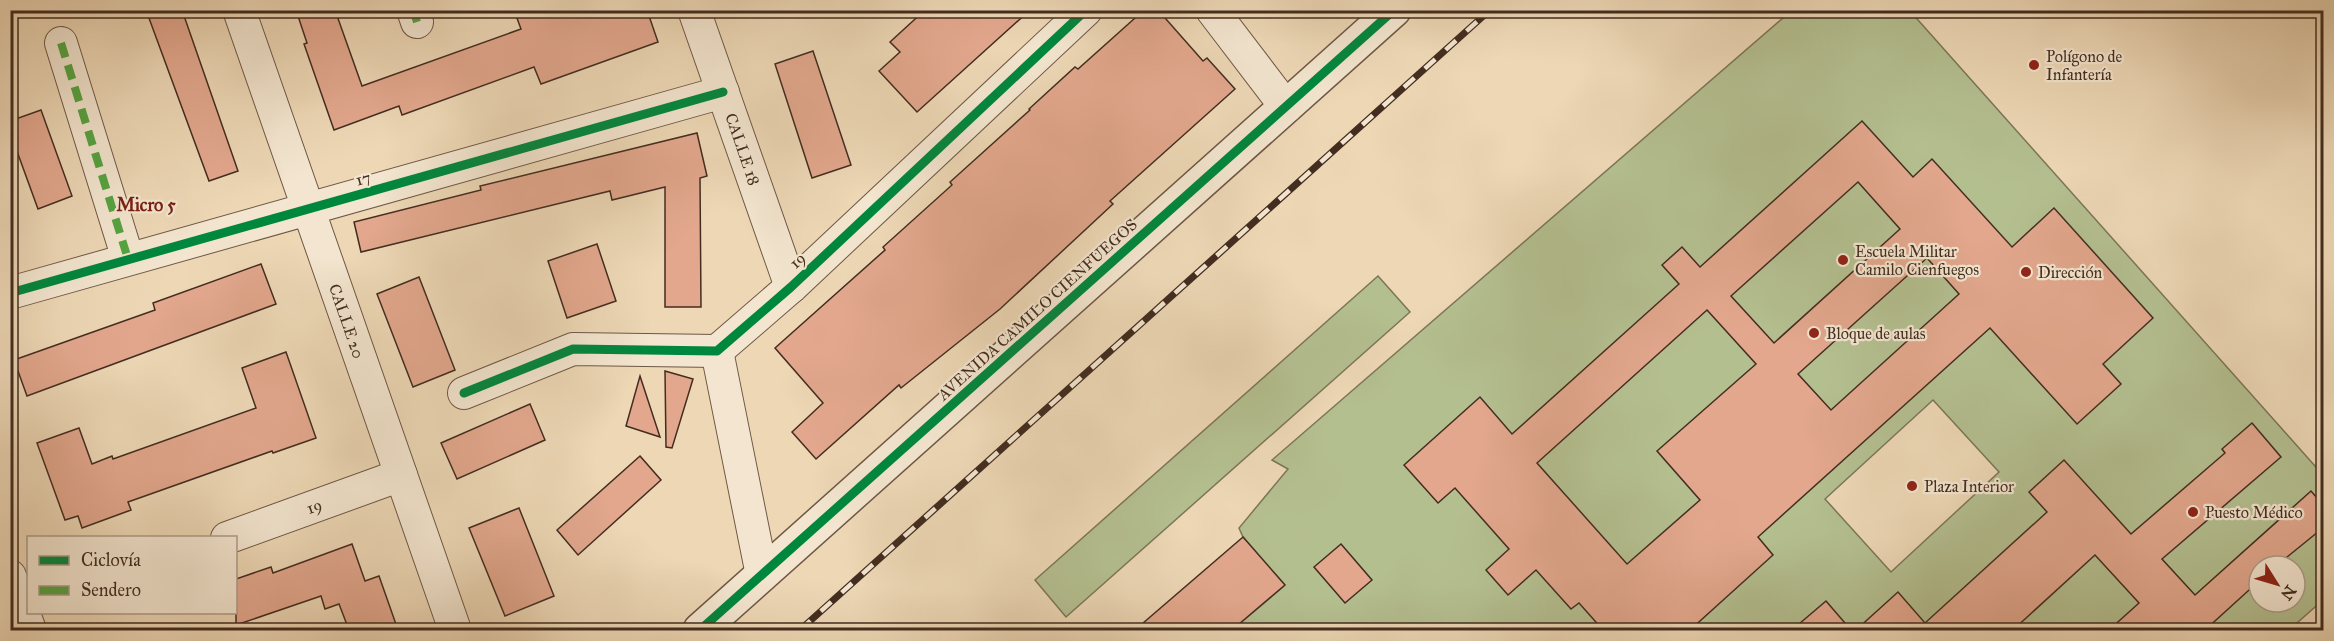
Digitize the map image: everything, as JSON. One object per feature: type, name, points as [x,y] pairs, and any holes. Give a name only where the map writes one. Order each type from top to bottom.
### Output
[{"type":"street","name":"CALLE 20","points":[[239,10],[454,630]]},
{"type":"street","name":"CALLE 18","points":[[694,10],[791,286]]},
{"type":"street","name":"19","points":[[717,351],[791,286],[1086,10]]},
{"type":"street","points":[[1212,10],[1286,106]]},
{"type":"street","name":"AVENIDA CAMILO CIENFUEGOS","points":[[700,630],[1394,10]]},
{"type":"street","points":[[61,43],[128,260]]},
{"type":"street","name":"17","points":[[10,293],[723,92]]},
{"type":"street","points":[[464,393],[573,349],[717,351],[762,575]]},
{"type":"street","name":"19","points":[[230,536],[401,475]]},
{"type":"street","points":[[10,576],[23,617]]},
{"type":"green space","name":"Escuela Militar Camilo Cienfuegos","points":[[1791,11],[1910,11],[2323,475],[2323,600],[2289,630],[1232,630],[1284,586],[1243,537],[1239,528],[1288,469],[1272,460]],"holes":[[[1933,400],[1999,472],[1891,572],[1825,499]]]},
{"type":"green space","points":[[1378,276],[1410,312],[1066,617],[1035,580]]},
{"type":"building","points":[[146,10],[182,10],[238,171],[209,181]]},
{"type":"building","points":[[296,10],[335,10],[362,86],[521,29],[514,10],[647,10],[658,42],[541,84],[534,67],[402,115],[399,106],[334,130],[304,44],[307,43]]},
{"type":"building","points":[[925,10],[1030,10],[917,112],[879,71],[900,52],[890,42]]},
{"type":"building","points":[[1144,10],[1158,10],[1203,61],[1207,58],[1235,89],[1110,201],[1113,204],[1000,309],[901,388],[899,385],[816,459],[792,432],[823,403],[775,348],[885,250],[883,247],[952,185],[950,182],[1029,109],[1075,67],[1078,69]]},
{"type":"building","points":[[813,51],[851,165],[812,178],[775,64]]},
{"type":"building","points":[[41,110],[72,196],[38,209],[10,132],[10,121]]},
{"type":"building","points":[[1862,121],[1913,177],[1932,159],[2012,247],[2054,208],[2153,318],[2103,364],[2121,384],[2077,424],[1990,328],[1758,537],[1773,555],[1690,630],[1603,630],[1579,603],[1571,609],[1536,570],[1508,595],[1486,570],[1509,549],[1455,488],[1438,503],[1404,465],[1480,397],[1512,434],[1679,284],[1662,265],[1682,247],[1700,267]],"holes":[[[1858,182],[1900,229],[1774,343],[1731,296]],[[1927,258],[1959,294],[1831,410],[1798,374]],[[1707,310],[1756,364],[1657,451],[1700,500],[1627,564],[1537,463]]]},
{"type":"building","points":[[697,133],[707,176],[700,178],[701,307],[665,307],[665,187],[612,200],[610,191],[361,252],[354,222],[481,190],[480,186]]},
{"type":"building","points":[[597,244],[616,301],[567,318],[548,261]]},
{"type":"building","points":[[261,264],[276,304],[27,396],[14,360],[155,310],[153,303]]},
{"type":"building","points":[[419,277],[455,370],[413,387],[377,294]]},
{"type":"building","points":[[286,352],[316,438],[273,453],[272,451],[128,502],[131,510],[82,528],[78,516],[65,520],[37,443],[79,428],[92,464],[112,456],[113,459],[256,408],[242,368]]},
{"type":"building","points":[[665,371],[693,379],[672,448],[666,447]]},
{"type":"building","points":[[640,376],[660,437],[626,426]]},
{"type":"building","points":[[530,404],[545,440],[457,479],[441,443]]},
{"type":"building","points":[[2252,423],[2281,457],[2162,559],[2195,595],[2311,491],[2324,506],[2324,527],[2291,554],[2247,554],[2247,592],[2205,630],[2109,630],[2139,603],[2095,555],[2013,630],[1856,630],[1898,592],[1925,623],[2047,512],[2029,492],[2064,460],[2131,534],[2225,453],[2222,449]]},
{"type":"building","points":[[640,456],[661,480],[578,555],[557,530]]},
{"type":"building","points":[[519,508],[554,596],[505,616],[469,528]]},
{"type":"building","points":[[1243,537],[1285,585],[1232,630],[1135,630]]},
{"type":"building","points":[[352,544],[365,581],[379,576],[398,630],[349,630],[339,604],[325,609],[321,596],[236,625],[237,579],[271,567],[273,573]]},
{"type":"building","points":[[1341,544],[1372,580],[1345,603],[1314,567]]},
{"type":"building","points":[[1826,601],[1851,630],[1792,630]]},
{"type":"railway","points":[[800,630],[1490,10]]},
{"type":"marked path","points":[[413,10],[417,22]]},
{"type":"marked path","points":[[61,43],[128,259]]},
{"type":"cycle path","points":[[464,393],[573,349],[717,351],[791,287],[1086,10]]},
{"type":"cycle path","points":[[700,630],[1394,10]]},
{"type":"cycle path","points":[[10,293],[723,92]]},
{"type":"place","name":"Polígono de Infantería","points":[[2034,65]]},
{"type":"place","name":"Escuela Militar Camilo Cienfuegos","points":[[1843,260]]},
{"type":"place","name":"Dirección","points":[[2026,272]]},
{"type":"place","name":"Bloque de aulas","points":[[1814,333]]},
{"type":"place","name":"Plaza Interior","points":[[1912,486]]},
{"type":"place","name":"Puesto Médico","points":[[2193,512]]},
{"type":"district","name":"Micro 5","points":[[146,205]]}]
